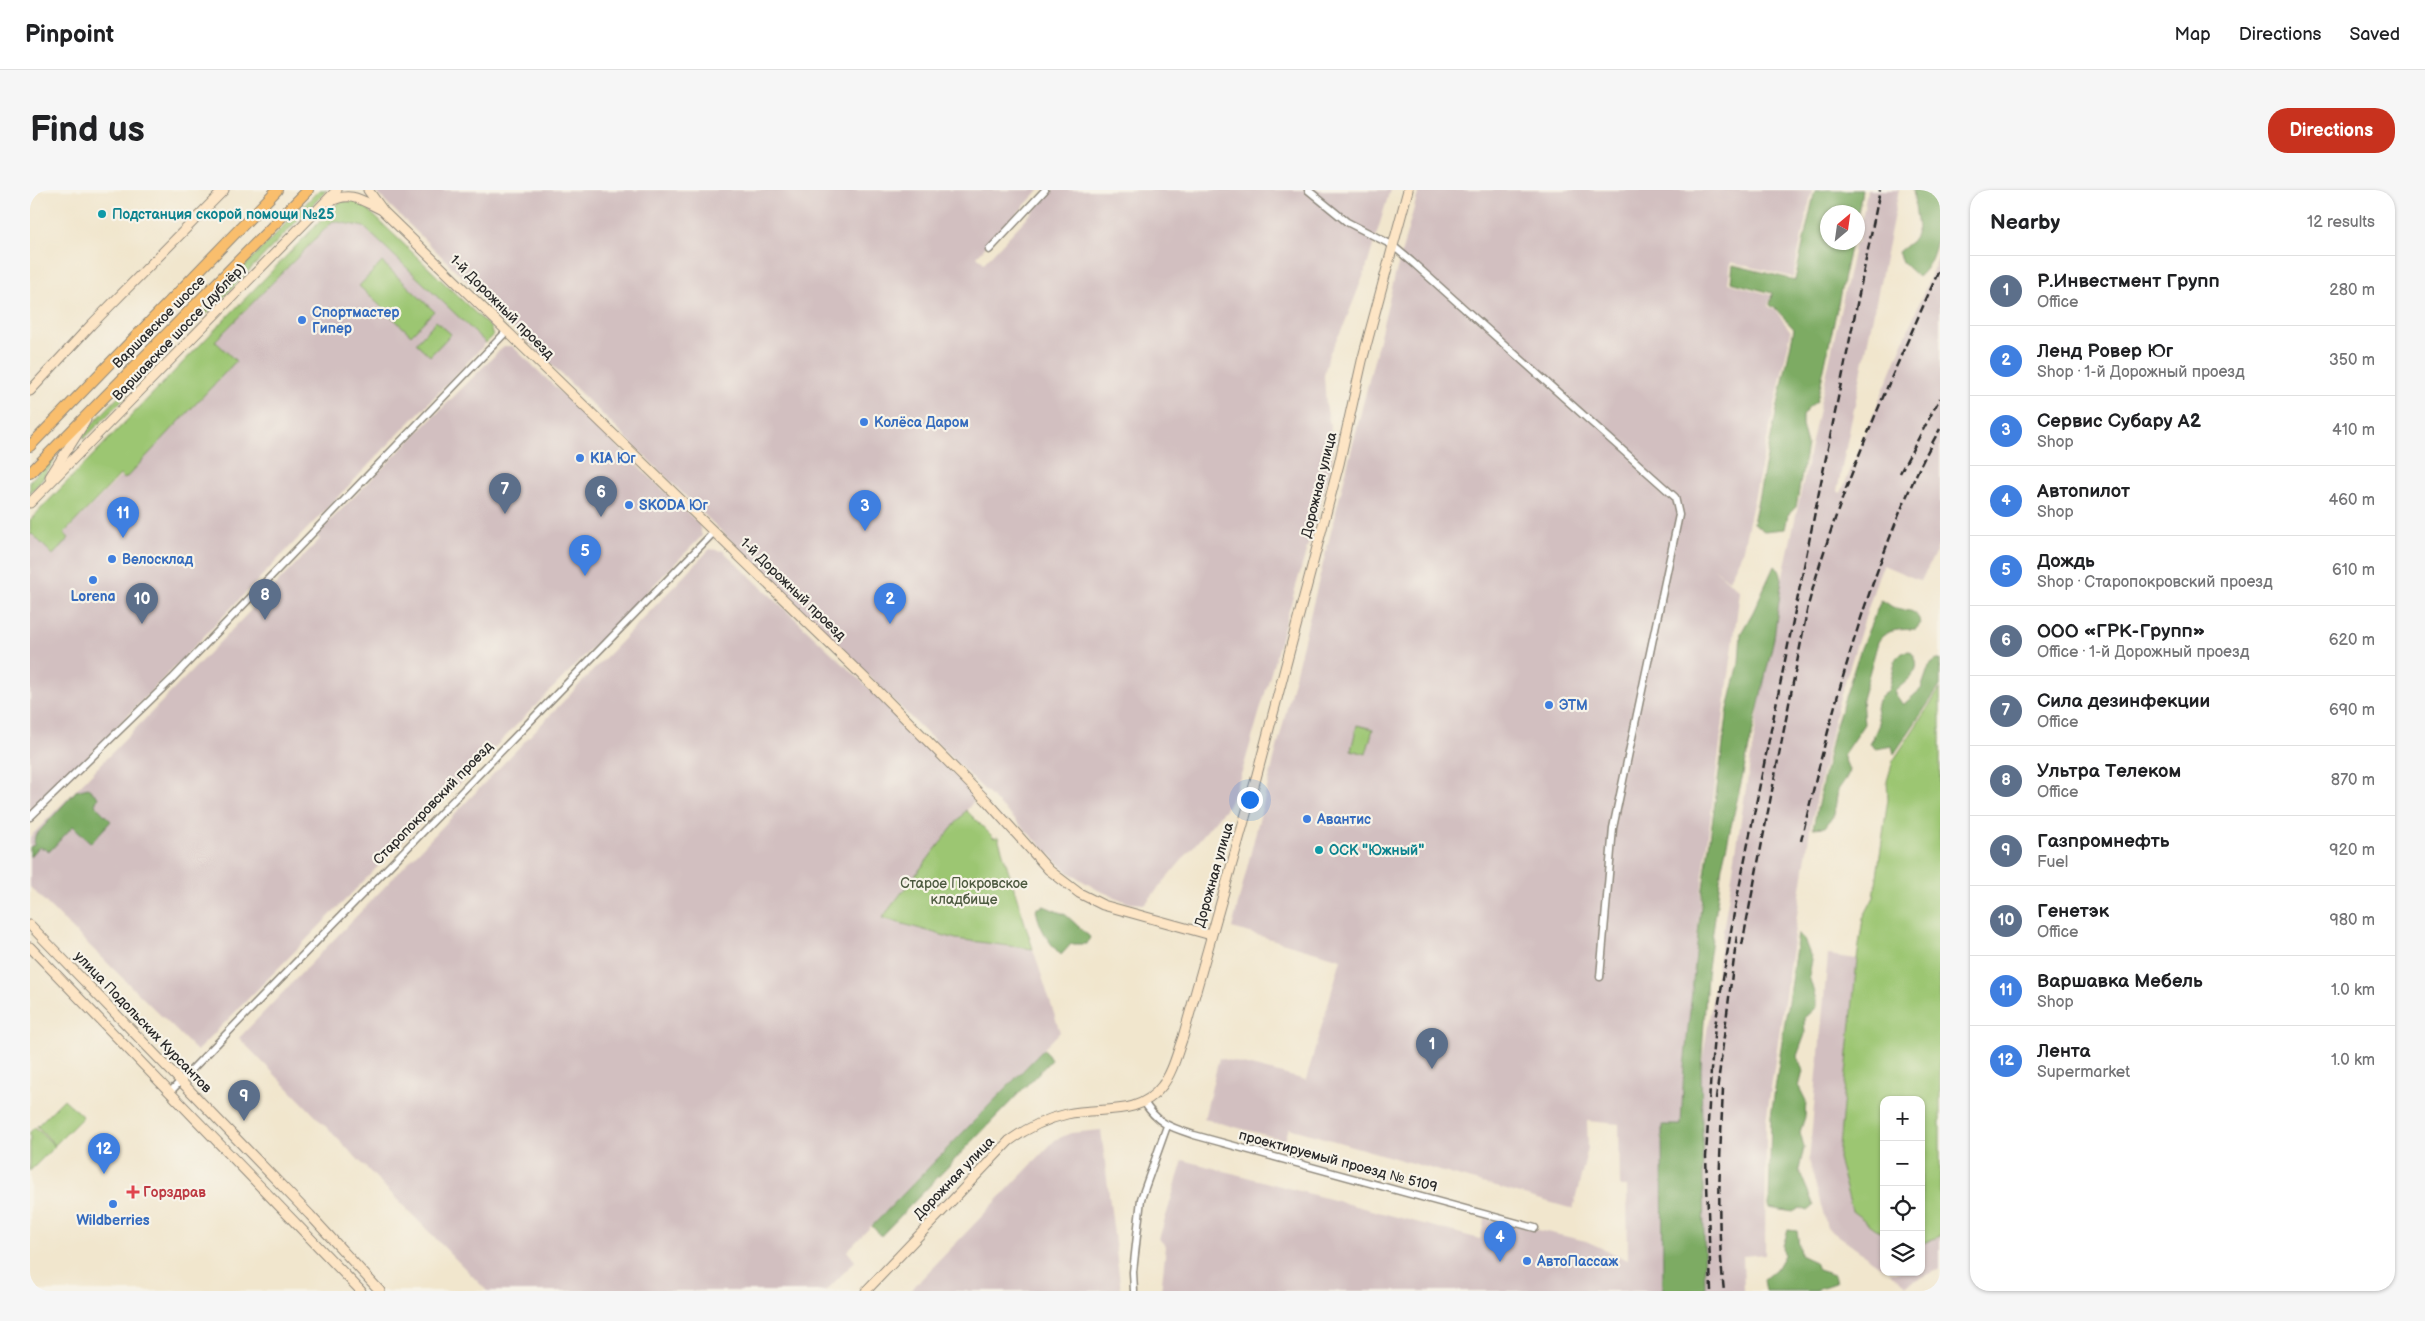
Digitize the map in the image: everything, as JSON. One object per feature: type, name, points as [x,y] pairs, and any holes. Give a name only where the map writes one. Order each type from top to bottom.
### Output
[{"type":"main road","points":[[30,391],[91,325],[224,190]]},
{"type":"main road","name":"Варшавское шоссе","points":[[30,446],[277,190]]},
{"type":"main road","name":"Варшавское шоссе","points":[[30,473],[308,190]]},
{"type":"main road","name":"Варшавское шоссе (дублёр)","points":[[40,492],[337,190]]},
{"type":"main road","points":[[368,190],[384,212]]},
{"type":"main road","name":"Дорожная улица","points":[[866,1291],[987,1162],[1009,1141],[1029,1126],[1070,1113],[1118,1110],[1144,1102],[1154,1096],[1172,1069],[1183,1037],[1255,782],[1337,474],[1362,361],[1408,190]]},
{"type":"main road","points":[[316,212],[336,198],[346,194],[358,198],[384,212]]},
{"type":"main road","name":"1-й Дорожный проезд","points":[[384,212],[714,532],[980,794],[1032,853],[1061,881],[1103,906],[1211,935]]},
{"type":"main road","points":[[30,503],[40,492],[93,408]]},
{"type":"main road","name":"улица Подольских Курсантов","points":[[30,925],[380,1291]]},
{"type":"main road","name":"улица Подольских Курсантов","points":[[30,947],[361,1291]]},
{"type":"street","points":[[988,250],[1045,190]]},
{"type":"street","points":[[1308,190],[1347,222],[1392,245],[1675,497],[1679,515],[1613,828],[1600,977]]},
{"type":"street","points":[[30,817],[172,678],[506,332]]},
{"type":"street","name":"Старопокровский проезд","points":[[170,1092],[714,532]]},
{"type":"street","name":"проектируемый проезд № 5109","points":[[1144,1102],[1154,1117],[1167,1126],[1535,1228]]},
{"type":"street","points":[[1134,1291],[1133,1272],[1141,1199],[1167,1126]]},
{"type":"shaded area","points":[[374,190],[1039,190],[977,256],[984,263],[1053,190],[1390,190],[1366,269],[1344,325],[1329,354],[1324,376],[1326,405],[1332,435],[1332,462],[1243,769],[1230,803],[1145,904],[1129,903],[1098,890],[1068,872]]},
{"type":"shaded area","points":[[1419,190],[1812,190],[1793,277],[1731,262],[1728,283],[1771,295],[1768,306],[1776,311],[1791,332],[1742,553],[1729,580],[1712,567],[1740,591],[1703,875],[1684,1067],[1681,1125],[1663,1125],[1663,1291],[1161,1291],[1166,1246],[1159,1239],[1183,1160],[1480,1239],[1485,1218],[1586,1241],[1628,1260],[1627,1186],[1620,1186],[1619,1124],[1587,1121],[1588,1148],[1573,1209],[1289,1128],[1285,1140],[1204,1119],[1219,1058],[1306,1080],[1341,959],[1232,928],[1396,272]]},
{"type":"shaded area","points":[[1867,190],[1899,190],[1837,491],[1841,493],[1940,253],[1940,543],[1921,581],[1883,565],[1837,707],[1810,829],[1766,1121],[1765,1254],[1743,1256],[1744,1291],[1705,1291],[1701,1069],[1772,626],[1853,250],[1865,250],[1864,205]]},
{"type":"shaded area","points":[[333,221],[364,227],[486,343],[30,817],[30,535],[53,554],[64,533],[236,361],[215,341]]},
{"type":"shaded area","points":[[504,346],[512,346],[699,524],[702,536],[197,1051],[30,887],[30,837],[320,539],[316,535]]},
{"type":"shaded area","points":[[710,549],[723,551],[870,689],[977,797],[882,918],[956,939],[1033,949],[1060,1032],[847,1251],[855,1261],[826,1291],[487,1291],[239,1038]]},
{"type":"shaded area","points":[[1828,955],[1857,959],[1838,1158],[1852,1211],[1880,1232],[1880,1266],[1827,1228],[1809,1160]]},
{"type":"shaded area","points":[[1101,1130],[1121,1291],[910,1291],[1055,1140],[1071,1133]]},
{"type":"shaded area","points":[[1940,1236],[1940,1269],[1906,1285],[1894,1276],[1925,1276],[1925,1242]]},
{"type":"green space","points":[[319,190],[327,190],[207,314],[205,311],[211,300]]},
{"type":"green space","points":[[1815,190],[1862,190],[1859,205],[1820,205],[1820,250],[1849,250],[1817,401],[1802,416],[1802,426],[1807,445],[1796,507],[1788,515],[1785,529],[1764,531],[1753,523],[1794,329],[1770,305],[1772,293],[1731,282],[1733,265],[1795,280]]},
{"type":"green space","points":[[1913,190],[1940,190],[1939,226],[1935,249],[1931,260],[1918,277],[1902,262],[1898,252],[1914,239],[1918,228]]},
{"type":"green space","points":[[355,200],[363,205],[490,327],[493,336],[486,343],[364,227],[333,221],[215,341],[236,361],[128,476],[124,479],[120,475],[64,533],[69,538],[53,555],[32,534],[30,535],[30,520],[336,205],[342,201]]},
{"type":"green space","points":[[382,262],[434,311],[411,335],[359,286]]},
{"type":"green space","points":[[436,321],[451,334],[430,356],[416,343]]},
{"type":"green space","points":[[125,390],[128,394],[84,439],[86,431]]},
{"type":"green space","points":[[52,458],[54,461],[42,480],[30,493],[30,481]]},
{"type":"green space","points":[[1774,566],[1780,571],[1782,579],[1774,638],[1722,866],[1707,975],[1701,1069],[1705,1291],[1663,1291],[1662,1125],[1681,1125],[1684,1067],[1702,896],[1728,709],[1739,663],[1741,633]]},
{"type":"green space","points":[[1881,600],[1900,610],[1913,612],[1921,623],[1916,629],[1899,630],[1885,634],[1878,642],[1862,699],[1864,724],[1843,755],[1849,770],[1847,777],[1838,790],[1834,815],[1825,827],[1813,828],[1833,734],[1861,648]]},
{"type":"green space","points":[[1910,651],[1915,657],[1916,669],[1894,692],[1903,705],[1921,689],[1929,666],[1936,660],[1940,660],[1940,686],[1894,754],[1892,746],[1876,749],[1870,744],[1879,724],[1876,708],[1878,700],[1889,689],[1896,658],[1902,652]]},
{"type":"green space","points":[[1940,689],[1940,1236],[1925,1242],[1925,1096],[1880,1096],[1880,1232],[1852,1211],[1838,1158],[1857,959],[1863,918],[1874,897],[1888,799],[1887,781],[1893,761]]},
{"type":"green space","points":[[1357,725],[1373,729],[1366,754],[1351,750]]},
{"type":"green space","points":[[88,788],[98,797],[95,805],[111,821],[91,843],[73,826],[50,851],[39,847],[30,857],[30,847],[34,845],[35,836],[76,791]]},
{"type":"green space","name":"Старое Покровское кладбище","points":[[966,810],[994,838],[998,837],[1033,949],[956,939],[882,918]]},
{"type":"green space","points":[[1044,906],[1066,915],[1090,937],[1087,944],[1071,944],[1061,955],[1052,945],[1039,923],[1036,909]]},
{"type":"green space","points":[[1798,934],[1804,939],[1812,960],[1809,976],[1816,1000],[1816,1007],[1804,1018],[1805,1034],[1797,1056],[1803,1071],[1799,1087],[1806,1101],[1805,1117],[1800,1132],[1804,1147],[1799,1170],[1814,1206],[1808,1211],[1800,1208],[1793,1212],[1769,1208],[1771,1116]]},
{"type":"green space","points":[[1044,1049],[1051,1060],[881,1236],[872,1226]]},
{"type":"green space","points":[[64,1099],[83,1117],[55,1145],[37,1126]]},
{"type":"green space","points":[[35,1127],[55,1146],[30,1171],[30,1132]]},
{"type":"green space","points":[[1788,1230],[1797,1231],[1800,1255],[1815,1262],[1818,1270],[1834,1275],[1836,1283],[1819,1288],[1817,1291],[1765,1291],[1763,1280],[1776,1269],[1784,1255],[1783,1246]]},
{"type":"railway","points":[[1711,1291],[1706,1157],[1715,1026],[1734,913],[1880,190]]},
{"type":"railway","points":[[1742,945],[1808,606],[1850,477],[1940,268]]},
{"type":"railway","points":[[1900,473],[1940,398]]},
{"type":"railway","points":[[1801,841],[1838,696],[1871,588],[1909,490],[1940,429]]},
{"type":"railway","points":[[1716,1099],[1737,935]]},
{"type":"railway","points":[[1723,1089],[1719,1215],[1724,1291]]},
{"type":"place","name":"Подстанция скорой помощи №25","points":[[102,214]]},
{"type":"place","name":"Спортмастер Гипер","points":[[302,320]]},
{"type":"place","name":"Колёса Даром","points":[[864,422]]},
{"type":"place","name":"KIA Юг","points":[[580,458]]},
{"type":"place","name":"SKODA Юг","points":[[629,505]]},
{"type":"place","name":"Сила дезинфекции","points":[[505,514]]},
{"type":"place","name":"ООО «ГРК-Групп»","points":[[601,517]]},
{"type":"place","name":"Сервис Субару А2","points":[[865,531]]},
{"type":"place","name":"Варшавка Мебель","points":[[123,538]]},
{"type":"place","name":"Велосклад","points":[[112,559]]},
{"type":"place","name":"Дождь","points":[[585,576]]},
{"type":"place","name":"Lorena","points":[[93,580]]},
{"type":"place","name":"Ультра Телеком","points":[[265,620]]},
{"type":"place","name":"Генетэк","points":[[142,624]]},
{"type":"place","name":"Ленд Ровер Юг","points":[[890,624]]},
{"type":"place","name":"ЭТМ","points":[[1549,705]]},
{"type":"place","name":"Авантис","points":[[1307,819]]},
{"type":"place","name":"ОСК \"Южный\"","points":[[1319,850]]},
{"type":"place","name":"Р.Инвестмент Групп","points":[[1432,1069]]},
{"type":"place","name":"Газпромнефть","points":[[244,1121]]},
{"type":"place","name":"Лента","points":[[104,1174]]},
{"type":"place","name":"Горздрав","points":[[133,1192]]},
{"type":"place","name":"Wildberries","points":[[113,1204]]},
{"type":"place","name":"АвтоПассаж","points":[[1527,1261]]},
{"type":"place","name":"Автопилот","points":[[1500,1262]]}]
